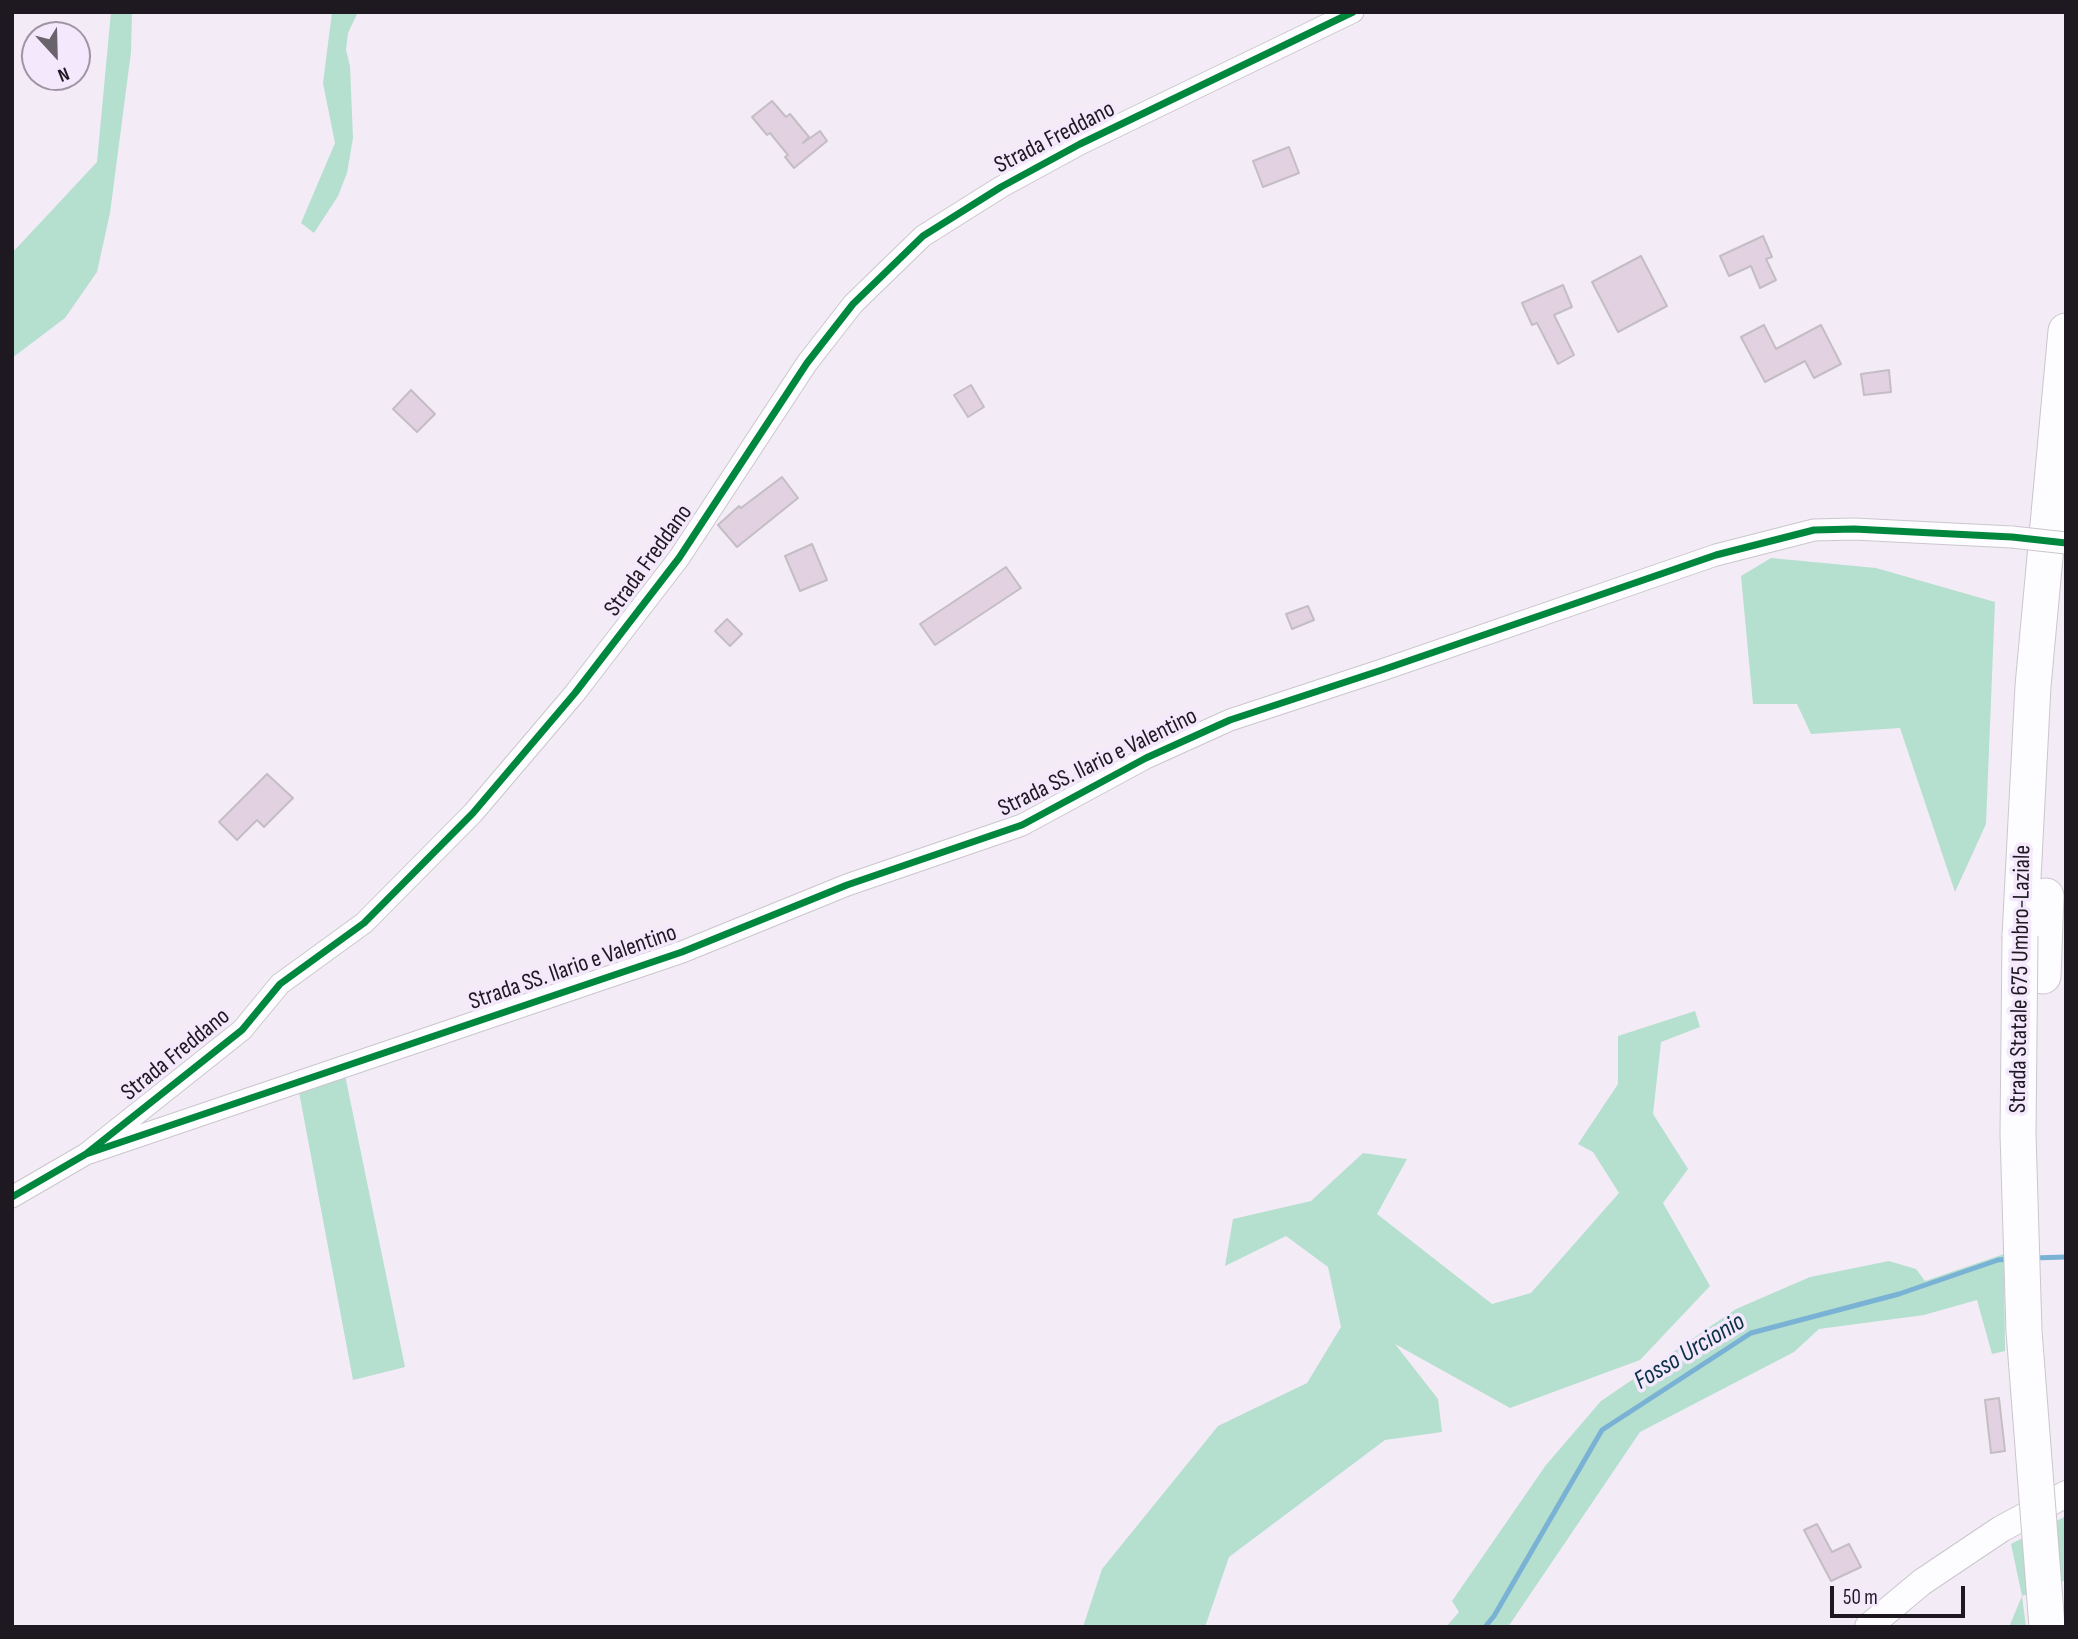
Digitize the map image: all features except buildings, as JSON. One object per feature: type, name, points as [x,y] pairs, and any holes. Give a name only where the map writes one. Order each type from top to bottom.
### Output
[{"type":"highway","name":"Strada Statale 675 Umbro-Laziale","points":[[2048,1627],[2024,1331],[2018,1134],[2020,936],[2034,685],[2066,331]]},
{"type":"highway","name":"Strada Statale 675 Umbro-Laziale","points":[[2066,579],[2056,698],[2043,976],[2040,1137],[2048,1336],[2066,1572]]},
{"type":"street","name":"Strada Freddano","points":[[12,1197],[86,1154],[242,1030],[280,984],[364,923],[473,813],[575,693],[679,558],[807,363],[853,304],[923,236],[1001,187],[1080,144],[1353,12]]},
{"type":"street","name":"Strada SS. Ilario e Valentino","points":[[86,1154],[682,952],[847,885],[1022,825],[1146,758],[1230,720],[1716,555],[1814,530],[1854,529],[2066,542]]},
{"type":"street","points":[[1868,1627],[1922,1582],[2001,1529],[2066,1494]]},
{"type":"green space","points":[[111,12],[132,12],[131,52],[110,213],[97,272],[65,318],[12,358],[12,253],[97,162]]},
{"type":"green space","points":[[332,12],[358,12],[348,33],[346,50],[350,66],[353,138],[347,173],[338,196],[314,233],[301,223],[335,143],[323,83]]},
{"type":"green space","points":[[1771,558],[1876,568],[1995,602],[1986,824],[1955,892],[1900,728],[1811,734],[1797,704],[1753,704],[1741,576]]},
{"type":"green space","points":[[1695,1011],[1700,1027],[1661,1042],[1653,1114],[1688,1169],[1663,1203],[1710,1286],[1640,1360],[1510,1408],[1395,1344],[1438,1399],[1442,1432],[1385,1440],[1229,1557],[1205,1627],[1083,1627],[1102,1569],[1218,1426],[1307,1383],[1341,1327],[1328,1267],[1286,1236],[1225,1266],[1233,1219],[1311,1201],[1363,1153],[1407,1159],[1377,1214],[1492,1304],[1531,1293],[1619,1193],[1593,1152],[1578,1144],[1618,1084],[1618,1036]]},
{"type":"green space","points":[[345,1075],[405,1367],[353,1380],[299,1092]]},
{"type":"green space","points":[[2004,1254],[2005,1351],[1992,1354],[1977,1300],[1924,1315],[1819,1329],[1794,1352],[1640,1432],[1508,1627],[1446,1627],[1459,1612],[1452,1601],[1546,1465],[1601,1401],[1736,1309],[1810,1277],[1889,1261],[1916,1269],[1925,1281]]},
{"type":"green space","points":[[2066,1516],[2066,1580],[2022,1596],[2011,1544]]},
{"type":"green space","points":[[2022,1596],[2026,1627],[2009,1627]]},
{"type":"waterway","name":"Fosso Urcionio","points":[[2033,1258],[2066,1257]]},
{"type":"waterway","name":"Fosso Urcionio","points":[[1485,1627],[1494,1616],[1602,1430],[1751,1333],[1899,1294],[1998,1260],[2009,1259]]},
{"type":"cycle path","points":[[12,1197],[86,1154],[242,1030],[280,984],[364,923],[473,813],[575,693],[679,558],[807,363],[853,304],[923,236],[1001,187],[1080,144],[1353,12]]},
{"type":"cycle path","points":[[86,1154],[682,952],[847,885],[1022,825],[1146,758],[1230,720],[1716,555],[1814,530],[1854,529],[2012,537],[2066,543]]}]
